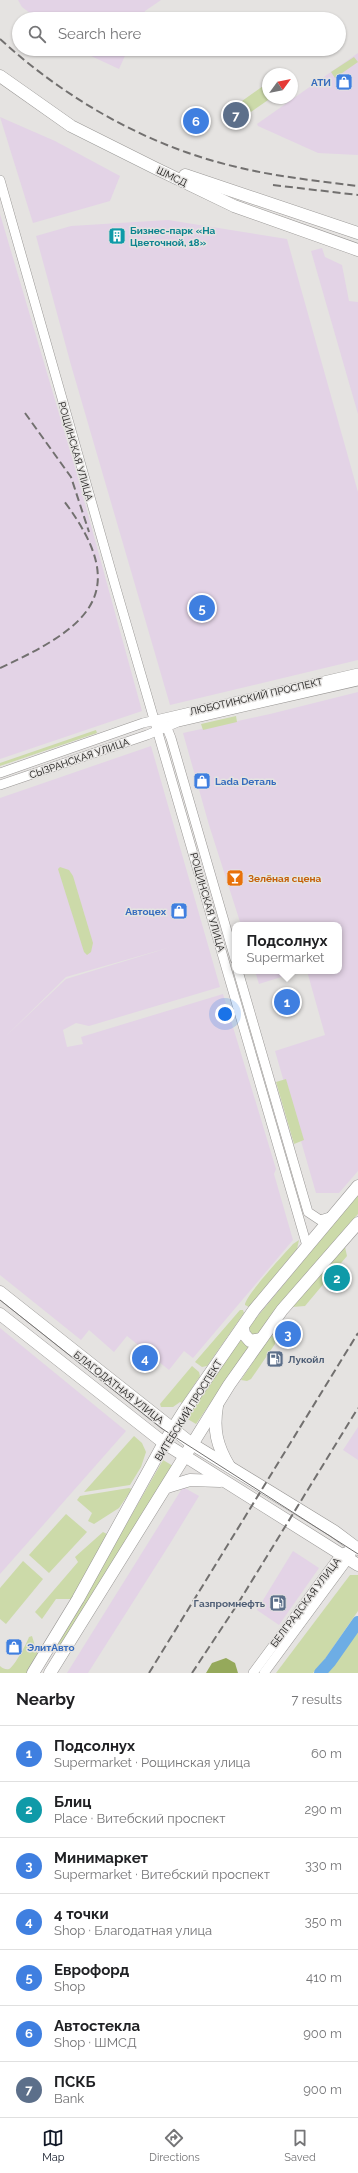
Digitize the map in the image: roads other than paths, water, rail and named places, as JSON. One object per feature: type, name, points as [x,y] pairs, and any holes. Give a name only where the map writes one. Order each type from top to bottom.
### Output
[{"type":"main road","name":"ШМСД","points":[[0,72],[72,122],[147,159],[183,175],[358,233]]},
{"type":"main road","name":"ШМСД","points":[[0,76],[71,126],[162,172],[234,206],[358,250]]},
{"type":"main road","name":"ВИТЕБСКИЙ ПРОСПЕКТ","points":[[33,1673],[78,1599],[164,1443],[243,1327],[275,1284],[358,1186]]},
{"type":"main road","name":"ВИТЕБСКИЙ ПРОСПЕКТ","points":[[50,1673],[218,1402],[261,1339],[282,1310],[358,1223]]},
{"type":"main road","name":"БЛАГОДАТНАЯ УЛИЦА","points":[[0,1292],[192,1444],[284,1500],[357,1548]]},
{"type":"main road","name":"БЛАГОДАТНАЯ УЛИЦА","points":[[0,1314],[164,1443],[349,1559]]},
{"type":"main road","points":[[243,1327],[244,1334],[250,1341],[261,1339]]},
{"type":"main road","points":[[218,1402],[215,1425],[216,1439],[230,1467]]},
{"type":"main road","points":[[167,1486],[190,1480],[224,1482]]},
{"type":"main road","points":[[47,1652],[55,1653],[59,1659]]},
{"type":"street","name":"РОЩИНСКАЯ УЛИЦА","points":[[0,180],[155,720],[163,729],[232,949]]},
{"type":"street","name":"ЛЮБОТИНСКИЙ ПРОСПЕКТ","points":[[155,720],[358,673]]},
{"type":"street","name":"ЛЮБОТИНСКИЙ ПРОСПЕКТ","points":[[163,729],[181,721],[358,681]]},
{"type":"street","name":"СЫЗРАНСКАЯ УЛИЦА","points":[[0,773],[155,720]]},
{"type":"street","name":"РОЩИНСКАЯ УЛИЦА","points":[[163,729],[307,1246]]},
{"type":"street","name":"СЫЗРАНСКАЯ УЛИЦА","points":[[0,785],[163,729]]},
{"type":"street","points":[[239,974],[308,1212],[320,1220],[333,1216]]},
{"type":"street","name":"БЕЛГРАДСКАЯ УЛИЦА","points":[[264,1673],[357,1548]]},
{"type":"street","name":"БЕЛГРАДСКАЯ УЛИЦА","points":[[252,1673],[349,1559]]},
{"type":"waterway","points":[[320,1673],[330,1662],[358,1622]]},
{"type":"tram line","points":[[0,1300],[161,1428],[358,1554]]},
{"type":"railway","points":[[0,39],[12,50]]},
{"type":"railway","points":[[19,56],[82,102],[143,135],[175,148],[208,159],[255,171],[358,186]]},
{"type":"railway","points":[[273,185],[358,195]]},
{"type":"railway","points":[[25,413],[71,477],[89,532]]},
{"type":"railway","points":[[0,668],[57,638],[78,621],[91,604],[98,583],[96,560],[85,533],[64,501]]},
{"type":"railway","points":[[149,1673],[358,1333]]},
{"type":"railway","points":[[192,1673],[237,1605],[358,1408]]},
{"type":"place","name":"АТИ","points":[[344,82]]},
{"type":"place","name":"ПСКБ","points":[[236,115]]},
{"type":"place","name":"Автостекла","points":[[196,121]]},
{"type":"place","name":"Бизнес-парк «На Цветочной, 18»","points":[[117,236]]},
{"type":"place","name":"Еврофорд","points":[[202,608]]},
{"type":"place","name":"Lada Dеталь","points":[[202,781]]},
{"type":"place","name":"Зелёная сцена","points":[[235,878]]},
{"type":"place","name":"Автоцех","points":[[179,911]]},
{"type":"place","name":"Подсолнух","points":[[287,1002]]},
{"type":"place","name":"Блиц","points":[[337,1278]]},
{"type":"place","name":"Минимаркет","points":[[288,1334]]},
{"type":"place","name":"4 точки","points":[[145,1358]]},
{"type":"place","name":"Лукойл","points":[[275,1359]]},
{"type":"place","name":"Газпромнефть","points":[[278,1603]]},
{"type":"place","name":"ЭлитАвто","points":[[14,1647]]}]
